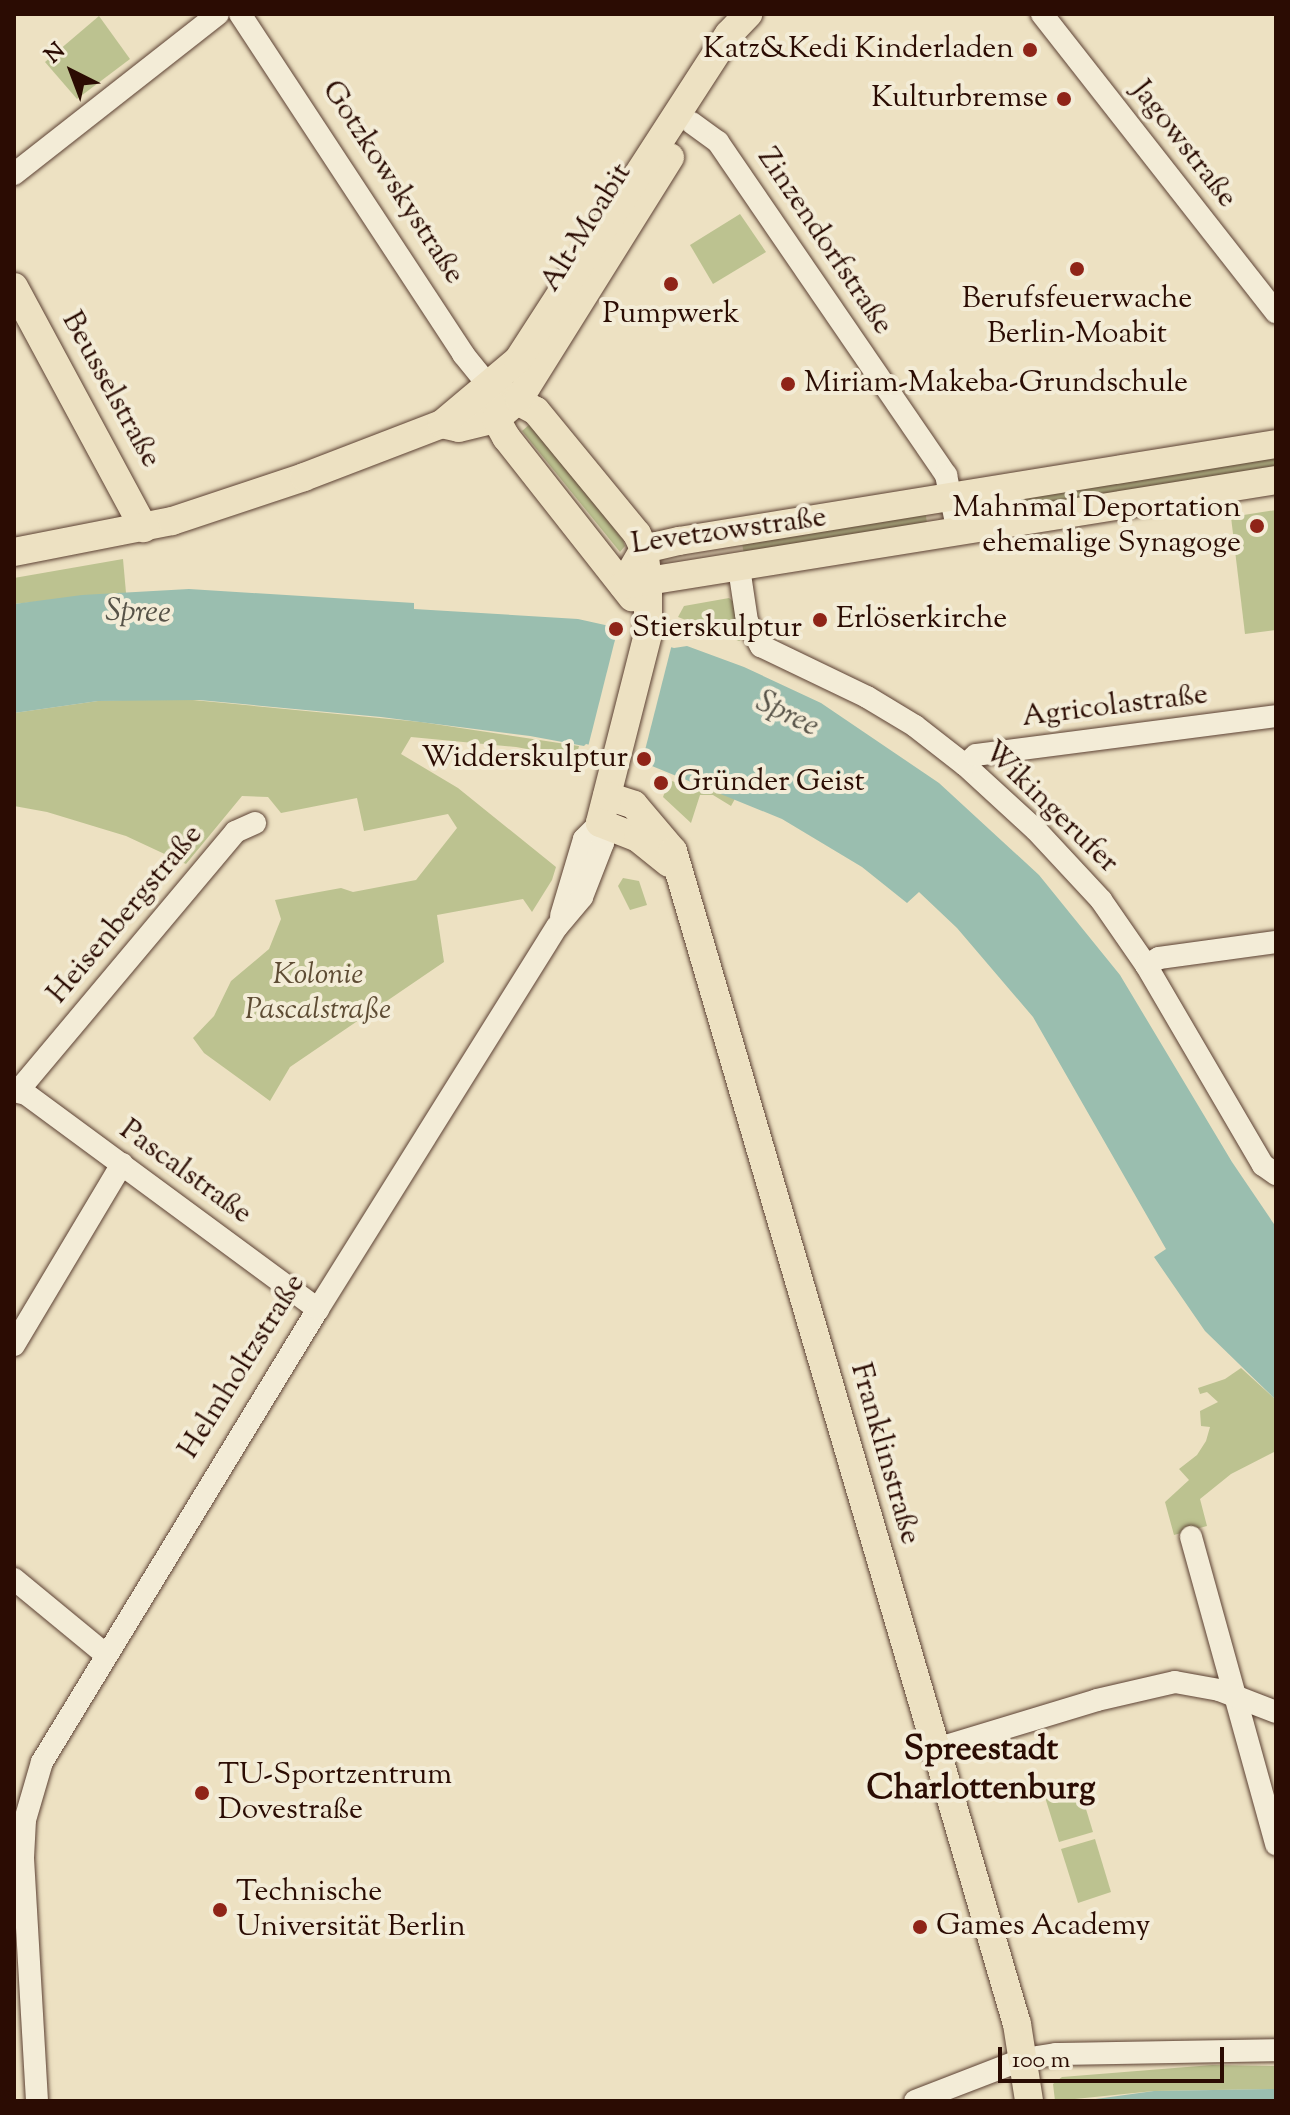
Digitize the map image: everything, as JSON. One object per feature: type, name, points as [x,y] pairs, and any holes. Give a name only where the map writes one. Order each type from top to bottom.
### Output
[{"type":"main road","name":"Alt-Moabit","points":[[14,552],[144,528],[304,477],[442,424],[518,360],[729,34],[750,14]]},
{"type":"main road","name":"Alt-Moabit","points":[[442,424],[459,428],[496,419],[519,399],[692,123],[740,41],[750,14]]},
{"type":"main road","name":"Beusselstraße","points":[[14,287],[144,528]]},
{"type":"main road","points":[[489,386],[519,399],[544,419],[637,534],[644,549]]},
{"type":"main road","name":"Gotzkowskystraße","points":[[489,386],[496,419],[636,584],[648,627]]},
{"type":"main road","name":"Levetzowstraße","points":[[1276,444],[644,549],[636,584],[1276,480]]},
{"type":"main road","points":[[733,532],[739,568]]},
{"type":"main road","name":"Helmholtzstraße","points":[[600,823],[648,627]]},
{"type":"main road","name":"Franklinstraße","points":[[607,796],[634,805],[673,851],[936,1749],[1024,2059],[1029,2095]]},
{"type":"main road","points":[[600,823],[638,838],[676,869]]},
{"type":"street","points":[[14,174],[218,14]]},
{"type":"street","name":"Gotzkowskystraße","points":[[240,14],[443,323],[489,386]]},
{"type":"street","name":"Jagowstraße","points":[[1042,14],[1276,312]]},
{"type":"street","name":"Zinzendorfstraße","points":[[692,123],[718,142],[946,475],[958,532]]},
{"type":"street","name":"Wikingerufer","points":[[739,568],[747,621],[761,646],[867,697],[915,726],[965,765],[1061,856],[1101,900],[1146,965],[1270,1170]]},
{"type":"street","name":"Agricolastraße","points":[[965,765],[976,755],[1276,716]]},
{"type":"street","name":"Heisenbergstraße","points":[[16,1091],[235,832],[255,823]]},
{"type":"street","name":"Helmholtzstraße","points":[[37,2101],[23,1858],[25,1820],[37,1774],[55,1737],[105,1654],[318,1309],[557,927],[582,897],[603,843],[600,823]]},
{"type":"street","points":[[1146,965],[1159,958],[1276,942]]},
{"type":"street","name":"Pascalstraße","points":[[16,1091],[122,1164],[318,1309]]},
{"type":"street","points":[[14,1345],[122,1164]]},
{"type":"street","points":[[1191,1537],[1276,1844]]},
{"type":"street","points":[[14,1579],[105,1654]]},
{"type":"street","points":[[936,1749],[1135,1689],[1188,1683],[1276,1712]]},
{"type":"street","points":[[915,2101],[1024,2059],[1077,2053],[1276,2050]]},
{"type":"green space","points":[[99,16],[130,59],[77,99],[45,62]]},
{"type":"green space","points":[[740,214],[766,252],[713,284],[690,245]]},
{"type":"green space","points":[[531,423],[623,540],[625,546],[620,552],[522,431]]},
{"type":"green space","points":[[1276,453],[1276,473],[982,518],[980,506]]},
{"type":"green space","points":[[925,510],[928,530],[744,555],[742,543]]},
{"type":"green space","points":[[1276,510],[1276,630],[1245,634],[1231,517]]},
{"type":"green space","points":[[123,559],[126,593],[14,604],[14,578]]},
{"type":"green space","points":[[729,598],[734,602],[743,639],[739,641],[678,617],[684,606]]},
{"type":"green space","name":"Kolonie Pascalstraße","points":[[172,698],[421,722],[579,746],[576,758],[516,747],[411,737],[401,754],[458,788],[556,867],[552,880],[532,912],[523,899],[437,915],[444,962],[290,1067],[270,1101],[204,1053],[193,1038],[214,1016],[231,981],[269,949],[281,919],[275,900],[341,888],[353,892],[416,880],[457,828],[448,814],[364,831],[357,798],[281,813],[268,797],[242,796],[186,864],[126,836],[47,812],[14,806],[14,713],[98,701]]},
{"type":"green space","points":[[669,780],[692,788],[695,784],[736,797],[731,806],[713,795],[700,795],[691,823],[663,797]]},
{"type":"green space","points":[[623,878],[639,881],[647,905],[630,910],[618,886]]},
{"type":"green space","points":[[1241,1368],[1276,1400],[1276,1451],[1231,1474],[1200,1499],[1207,1526],[1174,1535],[1165,1502],[1189,1480],[1179,1469],[1197,1455],[1206,1441],[1210,1427],[1201,1426],[1200,1411],[1218,1402],[1207,1392],[1200,1394],[1198,1388],[1225,1379]]},
{"type":"green space","points":[[1078,1783],[1093,1832],[1059,1842],[1044,1794]]},
{"type":"green space","points":[[1095,1839],[1111,1892],[1078,1903],[1061,1849]]},
{"type":"green space","points":[[1212,2065],[1276,2066],[1276,2089],[1154,2091],[1055,2101],[1053,2084],[1062,2077]]},
{"type":"water","name":"Spree","points":[[189,589],[414,603],[414,609],[578,619],[614,627],[614,631],[674,648],[687,646],[744,667],[821,703],[939,783],[1039,875],[1120,975],[1232,1162],[1276,1227],[1276,1400],[1205,1331],[1154,1257],[1166,1249],[1033,1017],[957,928],[919,892],[907,903],[862,867],[782,819],[647,764],[647,759],[586,744],[381,717],[199,700],[98,701],[14,713],[14,604],[82,595]]},
{"type":"water","points":[[1276,2089],[1276,2101],[1081,2101],[1154,2091]]},
{"type":"pier","points":[[618,628],[672,644],[642,762],[588,747]]},
{"type":"place","name":"Katz&Kedi Kinderladen","points":[[1030,50]]},
{"type":"place","name":"Kulturbremse","points":[[1064,99]]},
{"type":"place","name":"Berufsfeuerwache Berlin-Moabit","points":[[1077,269]]},
{"type":"place","name":"Pumpwerk","points":[[671,284]]},
{"type":"place","name":"Miriam-Makeba-Grundschule","points":[[788,384]]},
{"type":"place","name":"Mahnmal Deportation ehemalige Synagoge","points":[[1257,526]]},
{"type":"place","name":"Erlöserkirche","points":[[820,620]]},
{"type":"place","name":"Stierskulptur","points":[[616,629]]},
{"type":"place","name":"Widderskulptur","points":[[644,759]]},
{"type":"place","name":"Gründer Geist","points":[[661,783]]},
{"type":"place","name":"TU-Sportzentrum Dovestraße","points":[[202,1793]]},
{"type":"place","name":"Technische Universität Berlin","points":[[220,1910]]},
{"type":"place","name":"Games Academy","points":[[920,1927]]},
{"type":"district","name":"Spreestadt Charlottenburg","points":[[981,1770]]}]
